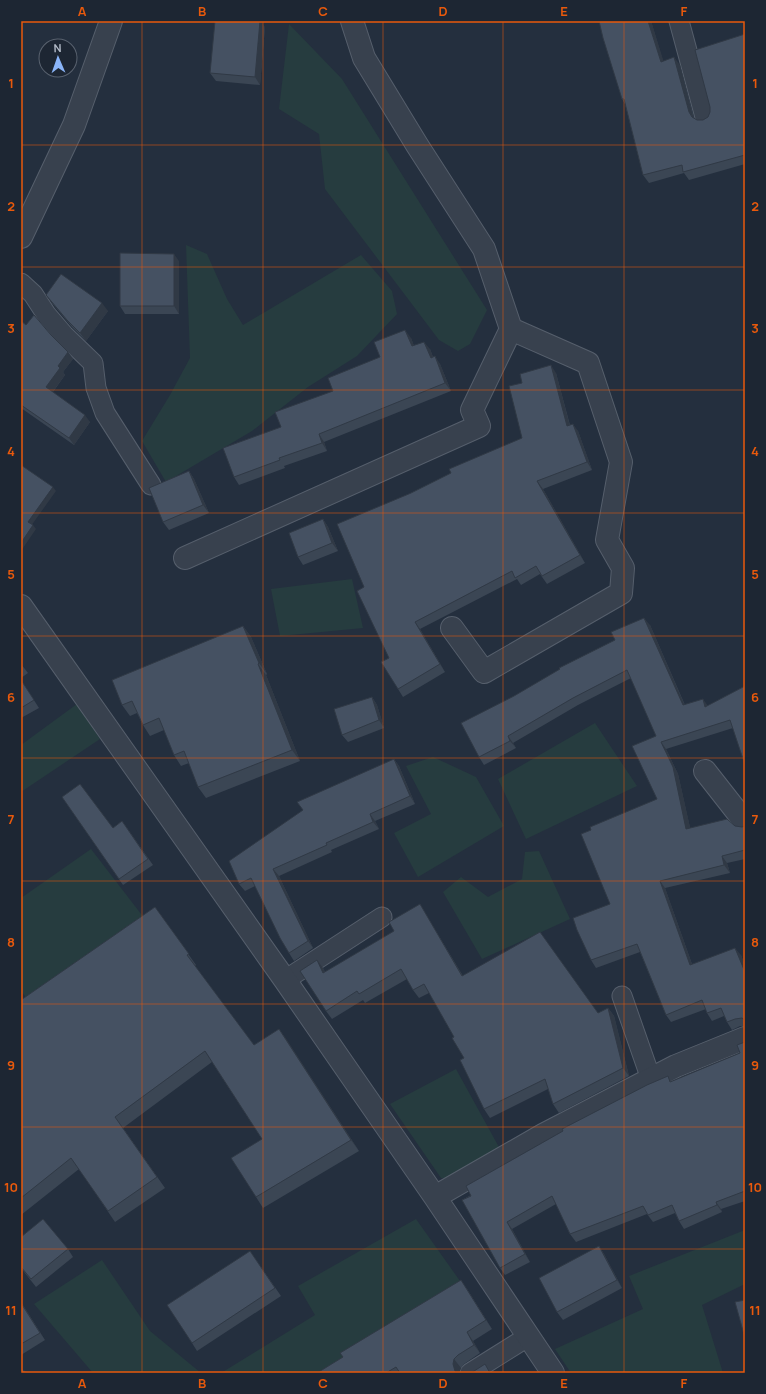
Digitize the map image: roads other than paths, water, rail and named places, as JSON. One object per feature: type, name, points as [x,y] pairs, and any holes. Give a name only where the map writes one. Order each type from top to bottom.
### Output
[{"type":"street","points":[[24,222],[74,125],[111,21]]},
{"type":"street","points":[[185,558],[479,426],[472,410],[511,329],[484,249],[417,145],[364,58],[352,21]]},
{"type":"street","points":[[452,628],[484,672],[621,593],[623,568],[607,540],[621,462],[588,363],[511,329]]},
{"type":"street","points":[[21,606],[285,980],[435,1197],[553,1373]]},
{"type":"street","points":[[705,771],[745,822]]},
{"type":"street","points":[[435,1197],[543,1135],[650,1079],[676,1066],[745,1038]]},
{"type":"lane","points":[[680,21],[706,117]]},
{"type":"lane","points":[[21,283],[34,294],[46,314],[64,335],[93,363],[96,388],[105,413],[151,485]]},
{"type":"lane","points":[[285,980],[382,917]]},
{"type":"lane","points":[[622,996],[650,1079]]},
{"type":"lane","points":[[470,1373],[529,1336]]}]
